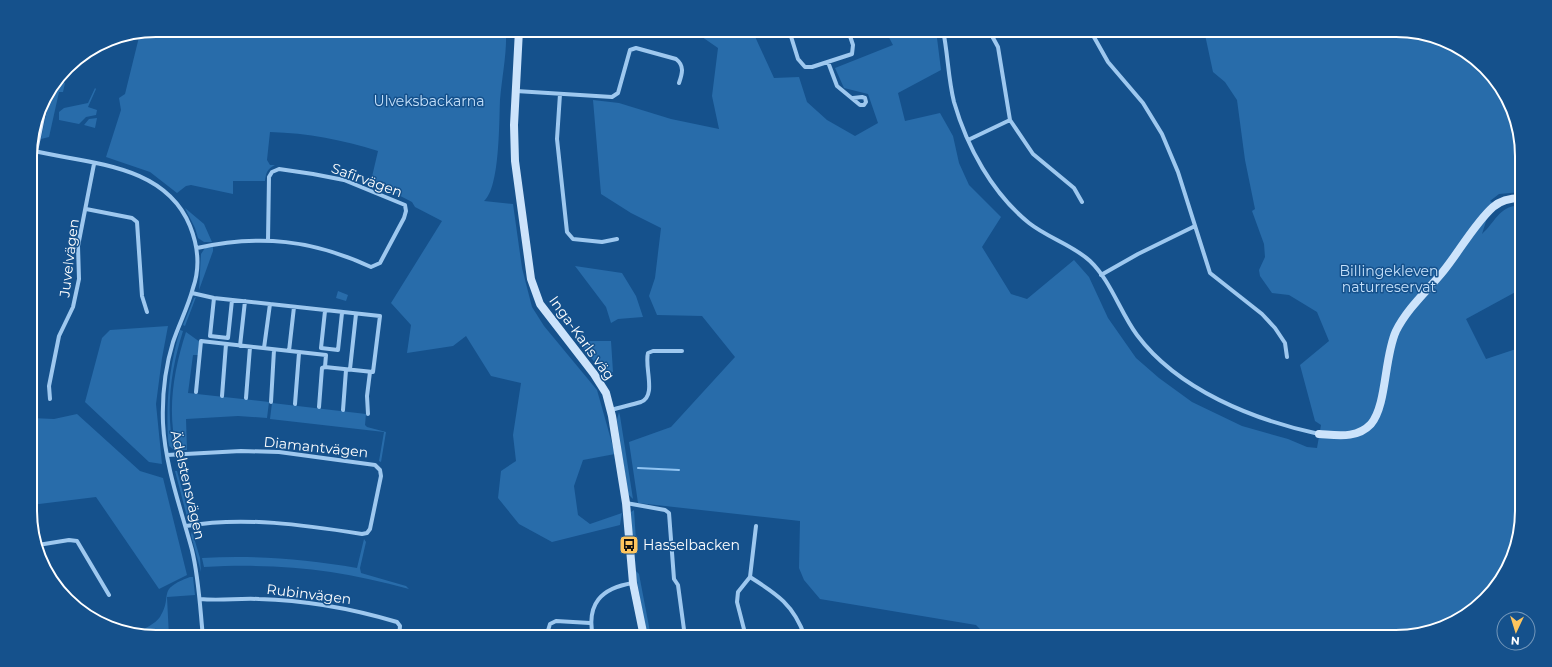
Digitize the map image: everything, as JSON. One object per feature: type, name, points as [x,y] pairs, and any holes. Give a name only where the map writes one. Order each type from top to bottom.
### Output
[{"type":"street","name":"Inga-Karls väg","points":[[519,37],[514,132],[516,167],[532,279],[536,293],[548,316],[594,374],[606,393],[611,410],[626,503],[633,583],[643,630]]},
{"type":"street","points":[[792,37],[801,63],[805,67],[812,67],[852,54],[854,50],[850,37]]},
{"type":"street","points":[[944,37],[954,101],[968,140],[988,177],[1007,202],[1029,223],[1045,235],[1072,248],[1090,261],[1101,275],[1137,335],[1163,363],[1185,379],[1228,404],[1279,424],[1319,434],[1348,436],[1360,432],[1371,424],[1377,413],[1387,360],[1396,332],[1410,309],[1441,275],[1494,206],[1507,200],[1515,199]]},
{"type":"street","points":[[992,37],[998,48],[1010,120],[1033,154],[1074,188],[1082,202]]},
{"type":"street","points":[[1094,37],[1108,62],[1143,103],[1162,134],[1178,172],[1210,273],[1262,314],[1275,328],[1286,343],[1287,357]]},
{"type":"street","points":[[516,91],[609,97],[616,96],[630,50],[636,48],[676,59],[680,62],[682,73],[679,84]]},
{"type":"street","points":[[828,62],[837,86],[853,98]]},
{"type":"street","points":[[560,94],[557,139],[568,232],[573,238],[602,242],[617,239]]},
{"type":"street","points":[[968,140],[1010,120]]},
{"type":"street","name":"Ädelstensvägen","points":[[37,152],[139,175],[169,193],[187,217],[197,248],[197,271],[192,293],[173,342],[165,380],[163,423],[167,456],[196,570],[202,630]]},
{"type":"street","name":"Juvelvägen","points":[[50,399],[49,386],[59,336],[73,307],[79,279],[78,246],[94,164]]},
{"type":"street","name":"Safirvägen","points":[[279,169],[344,180],[405,205],[406,211],[404,218],[380,263],[375,267],[371,267],[331,250],[309,245],[268,240],[269,177],[272,172],[279,169]]},
{"type":"street","points":[[86,209],[132,218],[137,222],[139,227],[142,296],[146,312]]},
{"type":"street","points":[[1101,275],[1138,254],[1196,226]]},
{"type":"street","points":[[197,248],[226,242],[268,240]]},
{"type":"street","points":[[192,293],[214,298],[380,316],[373,372],[370,372],[367,396],[368,414]]},
{"type":"street","points":[[214,298],[210,336],[228,338],[232,300]]},
{"type":"street","points":[[240,346],[245,301]]},
{"type":"street","points":[[264,348],[270,304]]},
{"type":"street","points":[[288,351],[294,307]]},
{"type":"street","points":[[325,311],[321,348],[327,349],[338,350],[342,313]]},
{"type":"street","points":[[343,410],[356,314]]},
{"type":"street","points":[[219,337],[219,343]]},
{"type":"street","points":[[196,392],[201,341],[326,355]]},
{"type":"street","points":[[222,396],[226,344]]},
{"type":"street","points":[[246,398],[250,347]]},
{"type":"street","points":[[319,407],[322,368],[324,367],[327,349]]},
{"type":"street","points":[[271,402],[274,350]]},
{"type":"street","points":[[611,410],[642,401],[647,398],[650,392],[646,361],[648,353],[654,351],[682,351]]},
{"type":"street","points":[[295,404],[299,353]]},
{"type":"street","points":[[324,367],[370,372]]},
{"type":"street","name":"Diamantvägen","points":[[167,456],[241,451],[279,452],[375,465],[380,470],[381,476],[370,529],[366,533],[362,534],[316,526],[274,523],[233,522],[186,526]]},
{"type":"street","points":[[626,503],[665,510],[668,513],[674,580],[678,585],[685,630]]},
{"type":"street","points":[[744,630],[737,602],[738,592],[750,577],[756,526]]},
{"type":"street","points":[[42,544],[69,540],[77,541],[109,595]]},
{"type":"street","points":[[750,577],[776,594],[787,604],[794,612],[802,630]]},
{"type":"street","points":[[592,630],[590,623],[591,614],[595,603],[605,592],[618,586],[633,583]]},
{"type":"street","name":"Rubinvägen","points":[[200,599],[286,601],[352,610],[397,622],[400,626],[400,630]]},
{"type":"street","points":[[548,630],[550,624],[556,621],[590,623]]},
{"type":"green space","name":"Ulveksbackarna","points":[[506,37],[500,100],[499,138],[496,169],[489,194],[484,201],[513,204],[522,268],[532,307],[544,326],[597,390],[615,454],[583,460],[574,486],[578,515],[590,524],[622,513],[620,525],[552,542],[519,524],[498,498],[501,471],[516,461],[513,435],[521,383],[491,376],[466,336],[453,346],[407,353],[411,325],[391,303],[442,221],[415,207],[412,202],[371,181],[378,151],[325,138],[270,132],[267,160],[270,165],[275,165],[267,172],[265,181],[233,181],[233,194],[191,185],[186,186],[177,193],[150,172],[106,157],[121,110],[119,98],[125,94],[139,38]]},
{"type":"green space","name":"Billingekleven naturreservat","points":[[702,37],[755,37],[774,78],[799,77],[807,102],[827,120],[855,136],[878,123],[868,94],[844,88],[835,68],[893,45],[889,37],[937,37],[941,70],[898,93],[905,121],[940,113],[953,136],[959,163],[969,185],[1001,217],[982,247],[1011,294],[1027,299],[1074,260],[1089,277],[1108,318],[1136,358],[1159,378],[1192,402],[1242,426],[1288,439],[1307,447],[1317,448],[1321,425],[1315,421],[1300,365],[1329,341],[1317,312],[1289,295],[1272,293],[1260,276],[1259,270],[1265,257],[1264,244],[1252,211],[1255,209],[1245,160],[1237,100],[1225,82],[1213,72],[1206,37],[1404,37],[1427,41],[1456,53],[1480,72],[1499,96],[1506,110],[1514,140],[1515,193],[1499,194],[1490,201],[1492,202],[1482,234],[1487,230],[1498,215],[1508,208],[1515,206],[1515,292],[1466,319],[1486,359],[1515,349],[1515,519],[1509,550],[1499,571],[1480,595],[1456,614],[1427,626],[1404,630],[981,630],[976,625],[820,599],[804,580],[799,568],[800,521],[638,503],[629,442],[671,427],[735,357],[702,316],[657,315],[649,296],[655,278],[661,228],[631,213],[601,194],[593,100],[619,103],[671,119],[719,129],[712,96],[718,48]]},
{"type":"green space","points":[[62,82],[65,83],[63,92],[59,92],[49,137],[41,139],[49,103]]},
{"type":"green space","points":[[95,88],[96,89],[88,107],[97,110],[96,115],[86,117],[79,124],[59,120],[59,112],[64,108],[88,103]]},
{"type":"green space","points":[[97,118],[95,128],[84,125],[89,119]]},
{"type":"green space","points":[[185,208],[204,224],[212,242],[204,242],[198,238],[195,228]]},
{"type":"green space","points":[[213,247],[213,251],[199,290],[201,254],[205,248]]},
{"type":"green space","points":[[575,266],[622,273],[636,296],[643,317],[618,319],[611,323],[606,307]]},
{"type":"green space","points":[[338,291],[348,295],[346,301],[336,298]]},
{"type":"green space","points":[[196,297],[185,326],[183,325],[194,298]]},
{"type":"green space","points":[[168,326],[156,404],[162,464],[149,462],[85,402],[102,338],[110,330]]},
{"type":"green space","points":[[180,330],[183,331],[175,360],[170,405],[171,435],[174,450],[169,446],[167,412],[173,357]]},
{"type":"green space","points":[[186,332],[200,342],[199,355],[193,355],[188,393],[269,402],[267,418],[238,416],[186,419],[187,450],[181,450],[176,447],[172,418],[173,389],[178,360]]},
{"type":"green space","points":[[575,338],[583,341],[611,341],[613,372],[605,375]]},
{"type":"green space","points":[[272,403],[366,414],[365,425],[367,427],[386,432],[381,462],[379,461],[384,432],[270,419]]},
{"type":"green space","points":[[619,412],[633,499],[628,494],[617,420]]},
{"type":"green space","points":[[77,414],[140,471],[163,478],[187,575],[159,589],[96,497],[37,504],[37,418],[54,419]]},
{"type":"green space","points":[[175,471],[177,471],[191,521],[187,517]]},
{"type":"green space","points":[[634,510],[636,541],[632,534],[631,512]]},
{"type":"green space","points":[[192,531],[200,558],[201,572],[191,535]]},
{"type":"green space","points":[[364,539],[366,542],[360,568],[361,573],[406,586],[409,589],[383,582],[332,572],[307,569],[257,566],[204,567],[202,558],[280,558],[357,568]]},
{"type":"green space","points":[[635,570],[639,574],[650,630],[646,630]]},
{"type":"green space","points":[[193,577],[195,595],[167,597],[169,630],[143,629],[158,620],[164,609],[167,594],[169,590],[179,582]]},
{"type":"waterway","points":[[638,468],[679,470]]},
{"type":"place","name":"Hasselbacken","points":[[629,545]]}]
